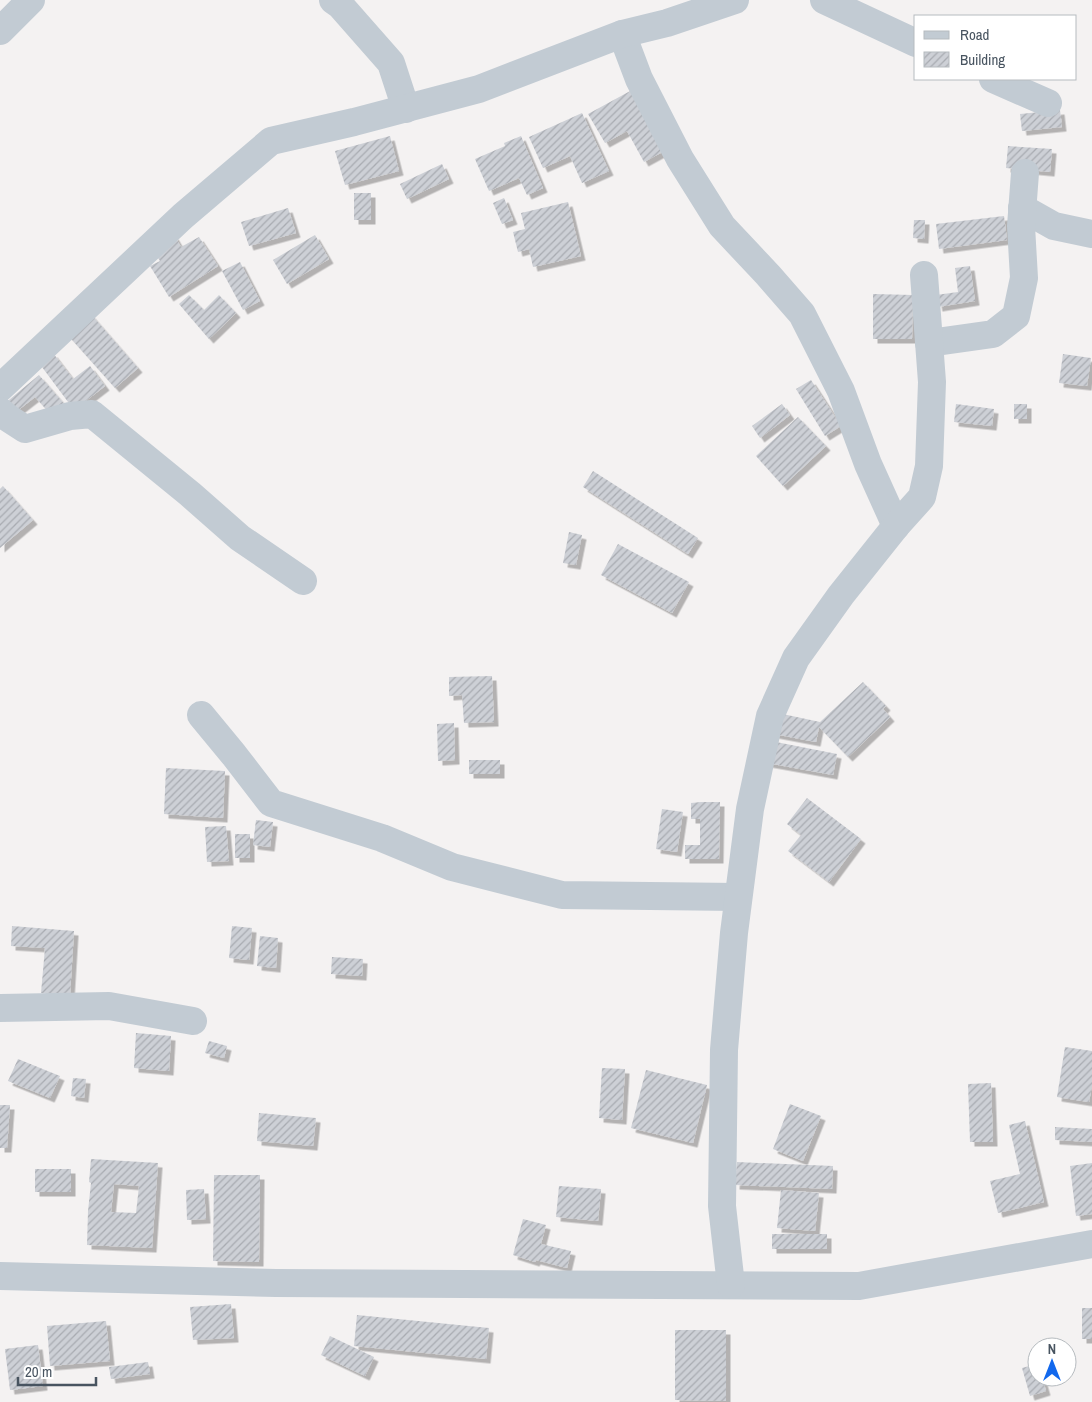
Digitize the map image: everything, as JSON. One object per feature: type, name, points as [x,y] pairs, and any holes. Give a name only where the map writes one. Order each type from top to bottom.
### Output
[{"type":"street","points":[[0,32],[31,0]]},
{"type":"street","points":[[332,0],[340,6],[391,64],[406,109]]},
{"type":"street","points":[[0,388],[183,216],[271,141],[479,90],[622,34],[735,0]]},
{"type":"street","points":[[824,0],[914,42]]},
{"type":"street","points":[[622,34],[639,79],[680,159],[722,226],[802,314],[841,392],[868,464],[896,526]]},
{"type":"street","points":[[995,80],[1048,103]]},
{"type":"street","points":[[929,343],[992,334],[1016,316],[1024,278],[1021,226],[1025,173]]},
{"type":"street","points":[[1022,208],[1054,226],[1092,234]]},
{"type":"street","points":[[731,1286],[722,1206],[724,1050],[734,933],[750,810],[770,716],[796,658],[841,595],[896,526],[922,497],[929,466],[932,382],[924,275]]},
{"type":"street","points":[[0,410],[8,418],[25,429],[70,416],[92,414],[190,494],[240,538],[303,581]]},
{"type":"street","points":[[201,715],[271,803],[382,838],[452,868],[562,895],[738,897]]},
{"type":"street","points":[[0,1008],[109,1006],[193,1021]]},
{"type":"street","points":[[0,1276],[276,1283],[859,1286],[1092,1244]]},
{"type":"building","points":[[632,90],[666,150],[644,162],[627,131],[605,143],[588,114]]},
{"type":"building","points":[[1060,110],[1062,127],[1022,131],[1020,114]]},
{"type":"building","points":[[582,113],[609,171],[582,183],[570,156],[543,168],[529,137]]},
{"type":"building","points":[[390,136],[399,171],[345,185],[335,151]]},
{"type":"building","points":[[521,136],[543,188],[527,195],[519,178],[489,191],[475,159],[505,146],[504,143]]},
{"type":"building","points":[[1008,146],[1052,149],[1050,172],[1006,168]]},
{"type":"building","points":[[442,164],[449,179],[407,199],[400,184]]},
{"type":"building","points":[[354,193],[371,193],[371,220],[354,220]]},
{"type":"building","points":[[504,198],[513,220],[502,224],[493,203]]},
{"type":"building","points":[[568,202],[581,256],[533,267],[529,249],[518,252],[513,232],[525,229],[521,213]]},
{"type":"building","points":[[288,208],[296,233],[249,246],[241,222]]},
{"type":"building","points":[[1004,216],[1007,240],[939,249],[936,224]]},
{"type":"building","points":[[914,220],[925,220],[924,239],[913,238]]},
{"type":"building","points":[[174,235],[181,247],[199,237],[218,266],[169,297],[150,266],[160,261],[152,249]]},
{"type":"building","points":[[315,235],[329,259],[287,284],[273,260]]},
{"type":"building","points":[[240,262],[260,301],[243,310],[222,271]]},
{"type":"building","points":[[970,266],[975,301],[938,307],[936,295],[958,292],[955,268]]},
{"type":"building","points":[[873,294],[913,295],[912,339],[873,339]]},
{"type":"building","points":[[189,295],[204,310],[219,295],[236,313],[209,339],[179,304]]},
{"type":"building","points":[[89,312],[138,368],[115,388],[65,332]]},
{"type":"building","points":[[53,353],[73,379],[90,366],[105,386],[74,410],[39,363]]},
{"type":"building","points":[[1063,354],[1091,358],[1087,386],[1059,383]]},
{"type":"building","points":[[39,375],[66,406],[53,417],[35,397],[12,415],[4,404]]},
{"type":"building","points":[[811,380],[841,426],[825,436],[796,389]]},
{"type":"building","points":[[782,404],[790,415],[760,438],[752,426]]},
{"type":"building","points":[[956,404],[994,409],[992,426],[954,422]]},
{"type":"building","points":[[1014,404],[1027,404],[1027,419],[1014,419]]},
{"type":"building","points":[[798,417],[826,446],[783,486],[756,456]]},
{"type":"building","points":[[593,471],[698,538],[688,554],[583,487]]},
{"type":"building","points":[[3,486],[33,520],[0,548],[0,489]]},
{"type":"building","points":[[569,532],[582,535],[576,565],[563,563]]},
{"type":"building","points":[[618,544],[689,582],[672,613],[601,575]]},
{"type":"building","points":[[492,676],[494,722],[464,723],[462,695],[449,696],[449,677]]},
{"type":"building","points":[[863,682],[886,706],[883,709],[890,717],[848,757],[819,727],[816,742],[774,734],[778,713],[820,722]]},
{"type":"building","points":[[454,723],[455,760],[438,761],[437,724]]},
{"type":"building","points":[[771,741],[837,754],[833,775],[767,763]]},
{"type":"building","points":[[469,760],[500,760],[500,774],[469,774]]},
{"type":"building","points":[[166,768],[225,771],[223,818],[164,814]]},
{"type":"building","points":[[807,798],[861,839],[829,882],[788,851],[801,835],[787,824]]},
{"type":"building","points":[[720,802],[719,859],[685,859],[685,845],[700,845],[700,819],[691,819],[691,803]]},
{"type":"building","points":[[662,809],[683,812],[677,852],[656,849]]},
{"type":"building","points":[[256,820],[273,822],[270,847],[253,845]]},
{"type":"building","points":[[226,826],[229,861],[207,862],[205,827]]},
{"type":"building","points":[[235,834],[250,834],[250,858],[235,858]]},
{"type":"building","points":[[12,926],[74,931],[70,995],[41,993],[45,948],[11,946]]},
{"type":"building","points":[[232,926],[252,928],[249,960],[229,958]]},
{"type":"building","points":[[260,936],[278,938],[276,968],[257,966]]},
{"type":"building","points":[[332,957],[363,959],[362,976],[331,974]]},
{"type":"building","points":[[136,1033],[171,1036],[169,1071],[134,1068]]},
{"type":"building","points":[[209,1041],[227,1046],[224,1058],[205,1053]]},
{"type":"building","points":[[1065,1047],[1092,1051],[1092,1085],[1089,1102],[1057,1097]]},
{"type":"building","points":[[18,1059],[60,1076],[50,1098],[8,1081]]},
{"type":"building","points":[[602,1068],[625,1069],[622,1120],[599,1118]]},
{"type":"building","points":[[646,1070],[707,1085],[693,1143],[631,1128]]},
{"type":"building","points":[[73,1078],[86,1079],[84,1098],[71,1096]]},
{"type":"building","points":[[991,1083],[993,1142],[970,1142],[968,1084]]},
{"type":"building","points":[[790,1104],[821,1116],[803,1161],[773,1149]]},
{"type":"building","points":[[0,1105],[10,1105],[7,1148],[0,1148]]},
{"type":"building","points":[[259,1113],[316,1118],[313,1146],[257,1141]]},
{"type":"building","points":[[1025,1121],[1044,1202],[998,1213],[990,1181],[1020,1174],[1009,1125]]},
{"type":"building","points":[[1055,1127],[1092,1129],[1092,1142],[1055,1140]]},
{"type":"building","points":[[91,1159],[158,1163],[152,1248],[87,1245],[91,1183],[89,1182]],"holes":[[[114,1184],[139,1186],[136,1213],[111,1212]]]},
{"type":"building","points":[[737,1162],[833,1166],[832,1189],[735,1185]]},
{"type":"building","points":[[1092,1163],[1092,1214],[1076,1216],[1070,1166]]},
{"type":"building","points":[[35,1169],[71,1169],[71,1192],[35,1192]]},
{"type":"building","points":[[214,1175],[260,1175],[259,1262],[213,1261]]},
{"type":"building","points":[[559,1186],[601,1189],[598,1221],[556,1217]]},
{"type":"building","points":[[204,1189],[206,1219],[187,1220],[186,1190]]},
{"type":"building","points":[[781,1190],[819,1193],[815,1231],[777,1228]]},
{"type":"building","points":[[523,1219],[546,1225],[541,1244],[571,1251],[567,1268],[536,1260],[535,1262],[513,1255]]},
{"type":"building","points":[[772,1234],[827,1234],[827,1249],[772,1249]]},
{"type":"building","points":[[231,1304],[234,1338],[193,1340],[190,1307]]},
{"type":"building","points":[[1082,1308],[1092,1308],[1092,1339],[1082,1339]]},
{"type":"building","points":[[357,1315],[489,1328],[486,1359],[354,1346]]},
{"type":"building","points":[[106,1321],[110,1361],[50,1366],[47,1326]]},
{"type":"building","points":[[675,1330],[726,1330],[726,1401],[675,1400]]},
{"type":"building","points":[[330,1336],[374,1357],[365,1376],[321,1355]]},
{"type":"building","points":[[38,1345],[43,1386],[10,1390],[5,1349]]},
{"type":"building","points":[[148,1362],[150,1374],[111,1379],[109,1367]]},
{"type":"building","points":[[1027,1367],[1027,1386],[1022,1368]]},
{"type":"building","points":[[1027,1387],[1045,1387],[1046,1391],[1030,1396]]}]
